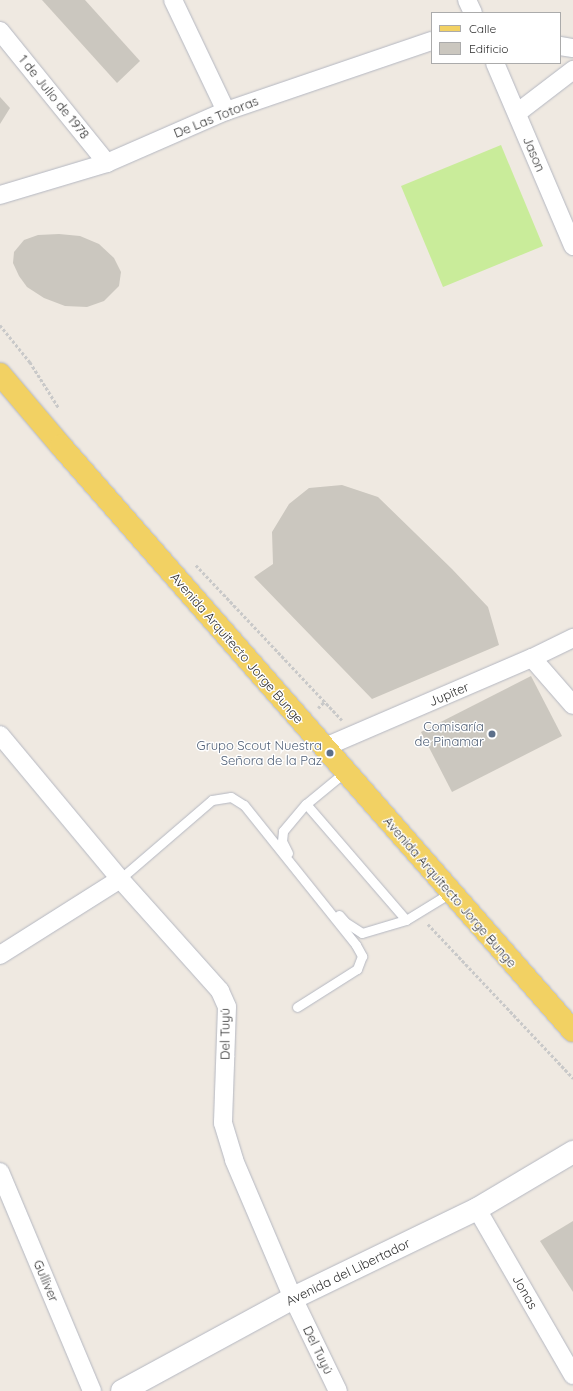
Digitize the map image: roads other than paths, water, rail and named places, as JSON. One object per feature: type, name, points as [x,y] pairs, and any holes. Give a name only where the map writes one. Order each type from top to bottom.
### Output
[{"type":"main road","name":"Avenida Arquitecto Jorge Bunge","points":[[4,381],[573,1032]]},
{"type":"main road","name":"Avenida del Libertador","points":[[122,1391],[293,1298],[477,1209],[573,1152]]},
{"type":"street","points":[[173,0],[226,111]]},
{"type":"street","points":[[467,0],[473,12]]},
{"type":"street","name":"1 de Julio de 1978","points":[[0,31],[107,163]]},
{"type":"street","name":"De Las Totoras","points":[[0,195],[107,163],[226,111],[431,40]]},
{"type":"street","points":[[561,46],[573,48]]},
{"type":"street","name":"Jason","points":[[495,64],[573,246]]},
{"type":"street","points":[[517,113],[573,70]]},
{"type":"street","name":"Jupiter","points":[[325,747],[532,658],[573,638]]},
{"type":"street","points":[[532,658],[573,705]]},
{"type":"street","name":"Del Tuyú","points":[[0,735],[120,879],[220,991],[227,1007],[223,1123],[234,1160],[293,1298],[338,1391]]},
{"type":"street","points":[[0,954],[120,879]]},
{"type":"street","name":"Gulliver","points":[[0,1172],[92,1391]]},
{"type":"street","name":"Jonas","points":[[477,1209],[573,1375]]},
{"type":"lane","points":[[346,771],[306,804],[283,831],[282,841],[285,851],[345,922],[362,933],[406,920],[450,893]]},
{"type":"lane","points":[[120,879],[212,800],[230,797],[244,805],[356,945],[362,956],[357,969],[296,1007]]},
{"type":"lane","points":[[306,804],[406,920]]},
{"type":"place","name":"Comisaría de Pinamar","points":[[492,734]]},
{"type":"place","name":"Grupo Scout Nuestra Señora de la Paz","points":[[330,753]]}]
